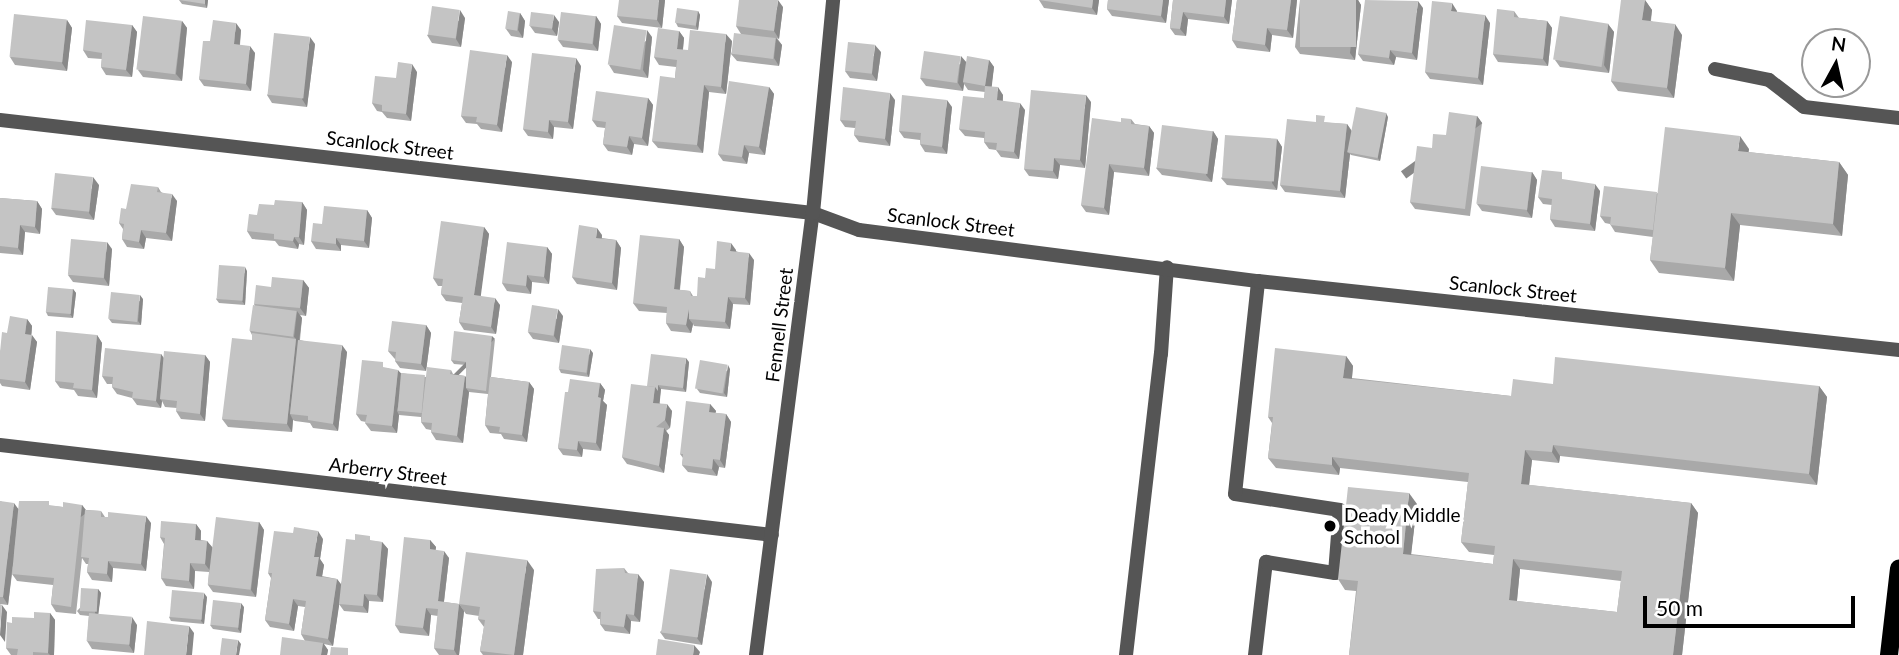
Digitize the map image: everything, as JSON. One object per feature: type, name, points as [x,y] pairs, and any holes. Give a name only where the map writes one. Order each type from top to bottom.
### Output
[{"type":"main road","points":[[1889,655],[1897,608],[1899,575]]},
{"type":"street","name":"Fennell Street","points":[[756,655],[813,214],[834,0]]},
{"type":"street","points":[[1715,69],[1769,80],[1804,107],[1899,118]]},
{"type":"street","name":"Scanlock Street","points":[[0,120],[813,214],[859,230],[1167,267],[1258,281],[1899,350]]},
{"type":"street","points":[[1126,655],[1159,368],[1167,267]]},
{"type":"street","points":[[1255,655],[1266,562],[1335,573],[1340,510],[1235,494],[1258,281]]},
{"type":"street","name":"Arberry Street","points":[[0,445],[772,535]]},
{"type":"building","points":[[179,0],[205,0],[205,4]]},
{"type":"building","points":[[619,0],[659,0],[657,20],[617,16]]},
{"type":"building","points":[[739,0],[778,0],[774,31],[736,26]]},
{"type":"building","points":[[1039,0],[1093,0],[1092,8]]},
{"type":"building","points":[[1108,0],[1163,0],[1161,16],[1107,9]]},
{"type":"building","points":[[1173,0],[1226,0],[1224,17],[1183,12],[1180,29],[1170,28]]},
{"type":"building","points":[[1237,0],[1291,0],[1287,30],[1267,28],[1265,45],[1232,40]]},
{"type":"building","points":[[1300,0],[1356,0],[1356,47],[1300,47]]},
{"type":"building","points":[[1365,0],[1418,1],[1412,53],[1390,50],[1389,58],[1358,54]]},
{"type":"building","points":[[1621,0],[1645,0],[1642,20],[1675,24],[1667,88],[1611,81]]},
{"type":"building","points":[[1432,1],[1452,3],[1451,11],[1485,15],[1478,78],[1425,72]]},
{"type":"building","points":[[432,6],[460,10],[456,39],[428,35]]},
{"type":"building","points":[[677,8],[698,11],[696,26],[675,23]]},
{"type":"building","points":[[1497,9],[1514,11],[1514,17],[1547,21],[1543,59],[1493,54]]},
{"type":"building","points":[[508,11],[520,13],[517,31],[505,29]]},
{"type":"building","points":[[531,12],[554,15],[552,29],[529,26]]},
{"type":"building","points":[[561,12],[596,16],[592,44],[558,40]]},
{"type":"building","points":[[14,14],[67,20],[62,62],[10,57]]},
{"type":"building","points":[[143,16],[182,21],[175,74],[136,70]]},
{"type":"building","points":[[1560,16],[1608,24],[1602,67],[1553,59]]},
{"type":"building","points":[[86,20],[132,25],[126,70],[101,67],[102,53],[83,50]]},
{"type":"building","points":[[213,20],[236,23],[234,44],[250,46],[246,84],[199,79],[203,41],[210,41]]},
{"type":"building","points":[[614,25],[647,30],[640,70],[608,65]]},
{"type":"building","points":[[658,28],[679,31],[677,49],[688,50],[690,30],[726,34],[721,87],[704,85],[697,145],[652,141],[660,76],[675,78],[677,60],[654,57]]},
{"type":"building","points":[[274,33],[310,37],[303,98],[268,95]]},
{"type":"building","points":[[734,33],[776,38],[773,59],[731,54]]},
{"type":"building","points":[[848,42],[875,45],[872,74],[845,71]]},
{"type":"building","points":[[470,50],[507,55],[497,125],[476,122],[477,117],[461,116]]},
{"type":"building","points":[[924,51],[961,56],[957,83],[920,78]]},
{"type":"building","points":[[532,53],[576,58],[568,122],[549,120],[548,132],[523,129]]},
{"type":"building","points":[[967,56],[989,60],[985,86],[963,82]]},
{"type":"building","points":[[398,62],[412,64],[406,114],[382,111],[382,105],[372,103],[375,76],[396,78]]},
{"type":"building","points":[[729,81],[769,87],[759,147],[744,145],[742,157],[718,154]]},
{"type":"building","points":[[985,86],[998,87],[997,100],[1020,103],[1014,152],[996,150],[997,143],[984,142],[985,132],[959,129],[963,96],[984,98]]},
{"type":"building","points":[[843,87],[890,93],[885,139],[854,135],[856,121],[840,120]]},
{"type":"building","points":[[1031,90],[1086,95],[1080,160],[1054,158],[1053,171],[1024,169]]},
{"type":"building","points":[[596,91],[648,98],[642,138],[629,136],[627,147],[603,144],[606,122],[592,120]]},
{"type":"building","points":[[902,95],[947,100],[942,147],[920,144],[921,133],[899,131]]},
{"type":"building","points":[[1356,107],[1386,113],[1378,158],[1347,152]]},
{"type":"building","points":[[1449,112],[1477,116],[1465,209],[1410,202],[1417,146],[1432,148],[1433,134],[1446,135]]},
{"type":"building","points":[[1316,115],[1325,116],[1324,122],[1347,124],[1340,191],[1280,185],[1287,119],[1316,122]]},
{"type":"building","points":[[1092,118],[1121,122],[1121,118],[1131,119],[1131,124],[1149,126],[1144,168],[1109,164],[1104,208],[1081,205]]},
{"type":"building","points":[[1162,125],[1213,131],[1207,174],[1157,168]]},
{"type":"building","points":[[1665,127],[1740,136],[1738,151],[1839,162],[1833,224],[1731,213],[1725,268],[1650,260]]},
{"type":"building","points":[[1225,135],[1277,139],[1274,182],[1222,178]]},
{"type":"building","points":[[1481,166],[1532,172],[1527,210],[1476,204]]},
{"type":"building","points":[[1542,170],[1562,172],[1562,179],[1595,184],[1590,224],[1550,219],[1552,199],[1538,197]]},
{"type":"building","points":[[55,173],[93,177],[89,212],[51,208]]},
{"type":"building","points":[[131,184],[158,187],[157,192],[172,194],[166,233],[141,230],[139,242],[122,239],[124,224],[119,223],[121,208],[126,209]]},
{"type":"building","points":[[1604,186],[1657,192],[1653,230],[1610,225],[1611,217],[1600,216]]},
{"type":"building","points":[[0,198],[37,201],[35,227],[20,225],[18,248],[0,246]]},
{"type":"building","points":[[275,200],[302,202],[299,237],[294,237],[293,241],[274,239],[274,234],[247,231],[249,214],[257,215],[259,204],[274,205]]},
{"type":"building","points":[[324,206],[367,210],[364,241],[336,238],[336,244],[311,241],[313,223],[322,224]]},
{"type":"building","points":[[441,221],[484,227],[474,295],[495,298],[491,327],[459,322],[463,297],[441,294],[443,279],[433,278]]},
{"type":"building","points":[[579,225],[597,228],[596,238],[616,240],[612,283],[572,277]]},
{"type":"building","points":[[640,235],[679,239],[674,289],[690,291],[691,296],[697,296],[698,277],[705,278],[706,268],[715,269],[717,241],[731,243],[730,251],[749,253],[745,298],[728,297],[725,322],[689,319],[689,309],[686,325],[666,323],[667,307],[633,303]]},
{"type":"building","points":[[71,239],[107,242],[104,278],[68,275]]},
{"type":"building","points":[[507,242],[547,247],[544,277],[527,275],[526,286],[502,283]]},
{"type":"building","points":[[219,265],[245,267],[243,301],[217,299]]},
{"type":"building","points":[[272,277],[303,280],[300,308],[254,304],[256,285],[271,287]]},
{"type":"building","points":[[48,287],[73,289],[71,314],[46,312]]},
{"type":"building","points":[[111,292],[140,295],[137,322],[108,319]]},
{"type":"building","points":[[253,305],[297,311],[293,337],[249,331]]},
{"type":"building","points":[[532,305],[558,309],[553,336],[528,332]]},
{"type":"building","points":[[10,316],[27,319],[25,334],[32,335],[25,382],[0,379],[2,332],[7,333]]},
{"type":"building","points":[[392,321],[426,325],[421,364],[395,361],[396,352],[388,351]]},
{"type":"building","points":[[56,331],[97,335],[92,390],[73,388],[74,383],[55,381]]},
{"type":"building","points":[[454,331],[492,336],[486,391],[466,388],[466,362],[451,360]]},
{"type":"building","points":[[252,333],[296,339],[287,424],[222,419],[232,338],[252,340]]},
{"type":"building","points":[[298,340],[342,345],[333,424],[308,420],[308,416],[290,414]]},
{"type":"building","points":[[562,345],[590,349],[586,373],[559,369]]},
{"type":"building","points":[[105,348],[161,354],[156,401],[132,398],[133,392],[112,387],[113,377],[102,376]]},
{"type":"building","points":[[1275,348],[1346,356],[1343,378],[1511,396],[1513,379],[1553,384],[1555,357],[1819,386],[1809,474],[1553,445],[1552,452],[1525,450],[1521,484],[1691,503],[1673,655],[1349,655],[1358,581],[1338,579],[1348,487],[1409,493],[1403,554],[1493,564],[1495,546],[1461,542],[1469,473],[1332,457],[1332,465],[1268,458],[1273,417],[1268,417]],"holes":[[[1513,559],[1622,571],[1617,612],[1509,600]]]},
{"type":"building","points":[[164,351],[205,355],[200,414],[176,411],[177,401],[160,399]]},
{"type":"building","points":[[651,354],[686,358],[683,388],[658,385],[658,391],[655,387],[647,386]]},
{"type":"building","points":[[362,360],[383,362],[383,367],[398,370],[392,426],[365,423],[367,415],[356,414]]},
{"type":"building","points":[[700,360],[728,365],[723,393],[695,389]]},
{"type":"building","points":[[427,367],[451,370],[450,374],[465,376],[457,436],[431,432],[432,423],[421,422]]},
{"type":"building","points":[[401,373],[425,375],[422,413],[398,411]]},
{"type":"building","points":[[490,377],[529,382],[522,435],[499,432],[500,427],[485,425]]},
{"type":"building","points":[[570,379],[600,383],[596,443],[578,441],[577,450],[558,448],[565,392],[568,392]]},
{"type":"building","points":[[631,384],[655,387],[653,403],[667,404],[665,420],[656,427],[664,428],[659,466],[622,457]]},
{"type":"building","points":[[686,401],[710,404],[709,412],[726,414],[720,460],[713,459],[712,469],[682,465],[683,454],[680,454]]},
{"type":"building","points":[[0,501],[14,503],[3,597],[0,597]]},
{"type":"building","points":[[19,501],[49,501],[49,505],[63,507],[63,502],[82,505],[71,607],[51,604],[54,578],[12,574]]},
{"type":"building","points":[[85,510],[101,511],[101,517],[108,517],[108,512],[146,516],[141,564],[108,561],[107,574],[87,572],[89,558],[81,557]]},
{"type":"building","points":[[216,517],[259,522],[250,590],[208,584]]},
{"type":"building","points":[[161,521],[196,524],[195,540],[207,541],[205,564],[190,563],[189,581],[161,578],[165,538],[160,537]]},
{"type":"building","points":[[294,527],[318,531],[314,557],[319,557],[316,576],[337,579],[328,639],[301,634],[306,601],[293,599],[289,624],[265,620],[272,573],[268,573],[274,531],[293,533]]},
{"type":"building","points":[[355,534],[370,536],[370,540],[382,542],[377,595],[364,594],[363,606],[339,604],[346,539],[355,540]]},
{"type":"building","points":[[404,537],[430,540],[430,549],[444,551],[438,601],[459,604],[454,650],[434,648],[438,609],[426,608],[423,628],[395,625]]},
{"type":"building","points":[[466,552],[527,560],[514,655],[480,651],[485,620],[478,619],[480,607],[459,604]]},
{"type":"building","points":[[624,568],[625,573],[638,574],[634,615],[626,614],[624,627],[600,624],[601,612],[593,611],[596,569]]},
{"type":"building","points":[[670,569],[707,574],[698,638],[661,632]]},
{"type":"building","points":[[81,588],[98,589],[97,612],[80,611]]},
{"type":"building","points":[[172,590],[204,593],[202,620],[170,617]]},
{"type":"building","points":[[213,600],[241,603],[238,628],[210,625]]},
{"type":"building","points":[[34,612],[50,613],[48,653],[17,655],[18,649],[6,648],[7,622],[12,623],[12,617],[34,618]]},
{"type":"building","points":[[89,613],[132,617],[129,645],[87,641]]},
{"type":"building","points":[[147,621],[189,626],[186,655],[144,655]]},
{"type":"building","points":[[282,637],[323,643],[321,655],[280,655]]},
{"type":"building","points":[[222,638],[238,640],[236,655],[220,655]]},
{"type":"building","points":[[658,639],[694,645],[693,655],[656,655]]},
{"type":"building","points":[[331,647],[348,648],[348,655],[330,655]]},
{"type":"place","name":"Deady Middle School","points":[[1330,526]]}]
